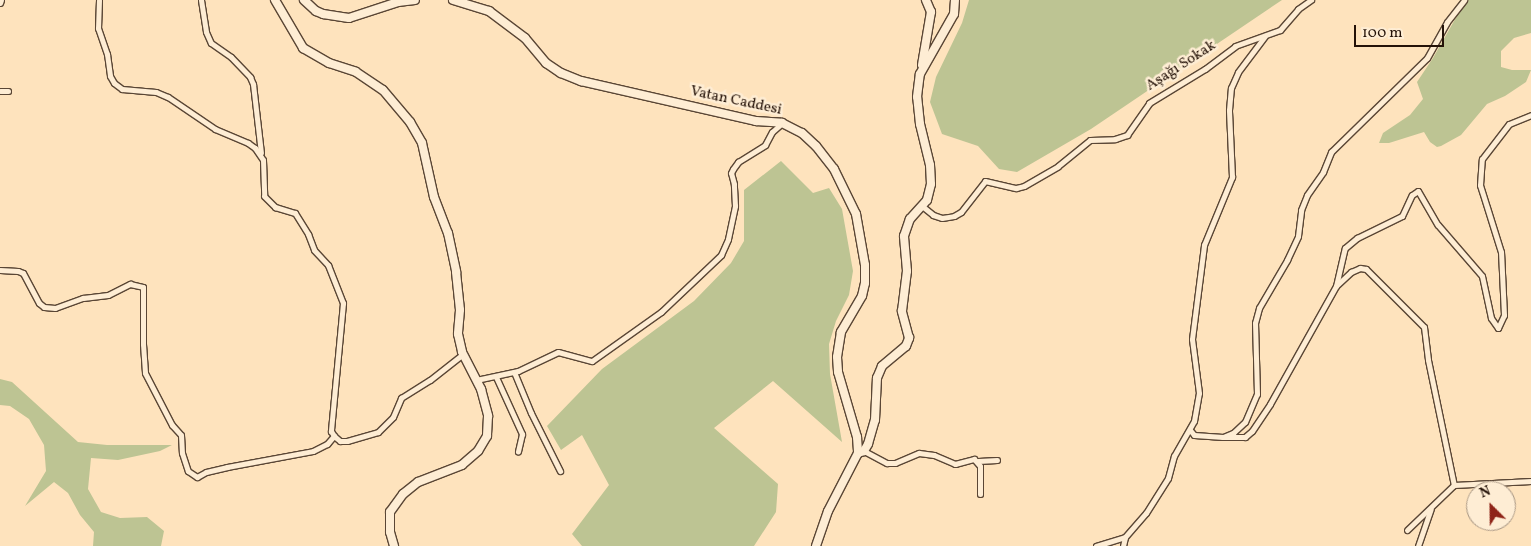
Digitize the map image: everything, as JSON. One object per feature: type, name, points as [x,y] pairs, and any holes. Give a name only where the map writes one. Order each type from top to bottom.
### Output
[{"type":"street","points":[[99,0],[98,28],[107,54],[110,76],[114,83],[122,89],[156,92],[168,97],[215,129],[248,143],[260,154]]},
{"type":"street","points":[[201,0],[206,32],[212,46],[231,56],[250,77],[253,84],[260,154],[264,168],[264,196],[274,207],[295,213],[300,218],[314,250],[328,265],[341,293],[342,323],[336,357],[331,431],[334,436],[340,441],[378,432],[393,417],[401,398],[430,380],[463,354]]},
{"type":"street","points":[[275,0],[302,48],[329,63],[356,72],[376,85],[410,122],[422,143],[434,197],[448,233],[456,272],[460,310],[458,334],[463,354],[482,389],[488,416],[487,436],[478,451],[462,465],[418,482],[403,494],[390,512],[390,532],[394,546]]},
{"type":"street","points":[[304,0],[316,11],[323,14],[349,18],[398,2],[415,0]]},
{"type":"street","name":"Vatan Caddesi","points":[[453,0],[489,11],[525,38],[546,64],[581,82],[756,121],[782,123],[802,133],[816,146],[834,169],[848,194],[862,240],[865,283],[862,296],[841,332],[837,357],[838,372],[861,452]]},
{"type":"street","points":[[816,546],[828,511],[861,452],[868,444],[875,420],[877,378],[882,366],[906,346],[909,338],[902,311],[907,270],[904,236],[910,219],[927,200],[931,184],[918,106],[920,74],[931,12],[926,0]]},
{"type":"street","points":[[920,74],[954,14],[954,0]]},
{"type":"street","name":"Aşağı Sokak","points":[[922,206],[933,215],[948,218],[961,212],[986,182],[1016,188],[1024,186],[1058,166],[1090,140],[1115,139],[1127,135],[1149,103],[1205,69],[1235,46],[1265,36],[1285,25],[1298,9],[1311,0]]},
{"type":"street","points":[[1223,437],[1233,433],[1245,422],[1257,394],[1255,323],[1259,308],[1287,260],[1298,236],[1301,210],[1307,195],[1323,172],[1332,152],[1427,58],[1447,22],[1464,0]]},
{"type":"street","name":"Aşağı Sokak","points":[[1125,537],[1146,512],[1168,478],[1174,456],[1194,422],[1199,393],[1192,339],[1204,245],[1232,177],[1229,110],[1231,88],[1238,72],[1265,36]]},
{"type":"street","points":[[0,91],[8,91]]},
{"type":"street","points":[[1190,430],[1194,435],[1223,437],[1245,437],[1252,431],[1270,404],[1336,286],[1345,248],[1357,238],[1402,216],[1412,194],[1418,191],[1438,224],[1482,276],[1491,318],[1498,328],[1504,315],[1501,252],[1480,185],[1482,159],[1509,124],[1531,115]]},
{"type":"street","points":[[476,380],[514,372],[558,352],[592,361],[660,312],[721,255],[728,239],[735,206],[734,184],[731,174],[733,169],[738,162],[765,145],[772,132],[782,123]]},
{"type":"street","points":[[1336,286],[1351,272],[1360,268],[1366,269],[1424,327],[1428,360],[1454,485]]},
{"type":"street","points":[[0,270],[23,273],[39,303],[44,307],[55,308],[83,298],[108,295],[130,284],[143,287],[143,344],[146,374],[172,426],[181,435],[182,453],[188,471],[197,477],[206,472],[227,467],[313,451],[327,444],[334,436]]},
{"type":"street","points":[[514,372],[531,413],[560,471]]},
{"type":"street","points":[[496,377],[522,434],[518,452]]},
{"type":"street","points":[[861,452],[887,463],[895,463],[919,453],[934,455],[955,464],[974,459],[978,461],[997,460]]},
{"type":"street","points":[[978,461],[980,466],[980,494]]},
{"type":"street","points":[[1407,530],[1432,509],[1454,485],[1531,480]]},
{"type":"street","points":[[1418,546],[1432,509]]},
{"type":"street","points":[[1096,546],[1125,537],[1124,546]]},
{"type":"green space","points":[[969,0],[1282,0],[1091,129],[1017,172],[999,169],[978,146],[942,134],[930,102],[936,77],[962,23]]},
{"type":"green space","points":[[1466,0],[1531,0],[1531,33],[1514,38],[1501,51],[1501,67],[1512,70],[1531,70],[1526,82],[1505,96],[1487,104],[1461,135],[1441,146],[1437,147],[1430,142],[1424,132],[1389,143],[1379,143],[1383,133],[1410,115],[1423,99],[1417,82]]},
{"type":"green space","points":[[781,161],[813,193],[829,188],[842,209],[853,271],[849,295],[836,321],[829,344],[830,374],[842,442],[773,381],[714,428],[778,484],[776,512],[754,546],[582,546],[572,534],[609,485],[582,435],[561,450],[547,426],[602,369],[694,301],[731,263],[744,241],[744,190]]},
{"type":"green space","points":[[0,379],[12,382],[78,442],[107,445],[172,445],[160,451],[118,460],[91,458],[88,489],[101,512],[120,518],[147,517],[164,531],[161,546],[93,546],[94,532],[80,515],[68,493],[54,482],[25,506],[46,471],[44,445],[29,419],[10,406],[0,405]]}]
